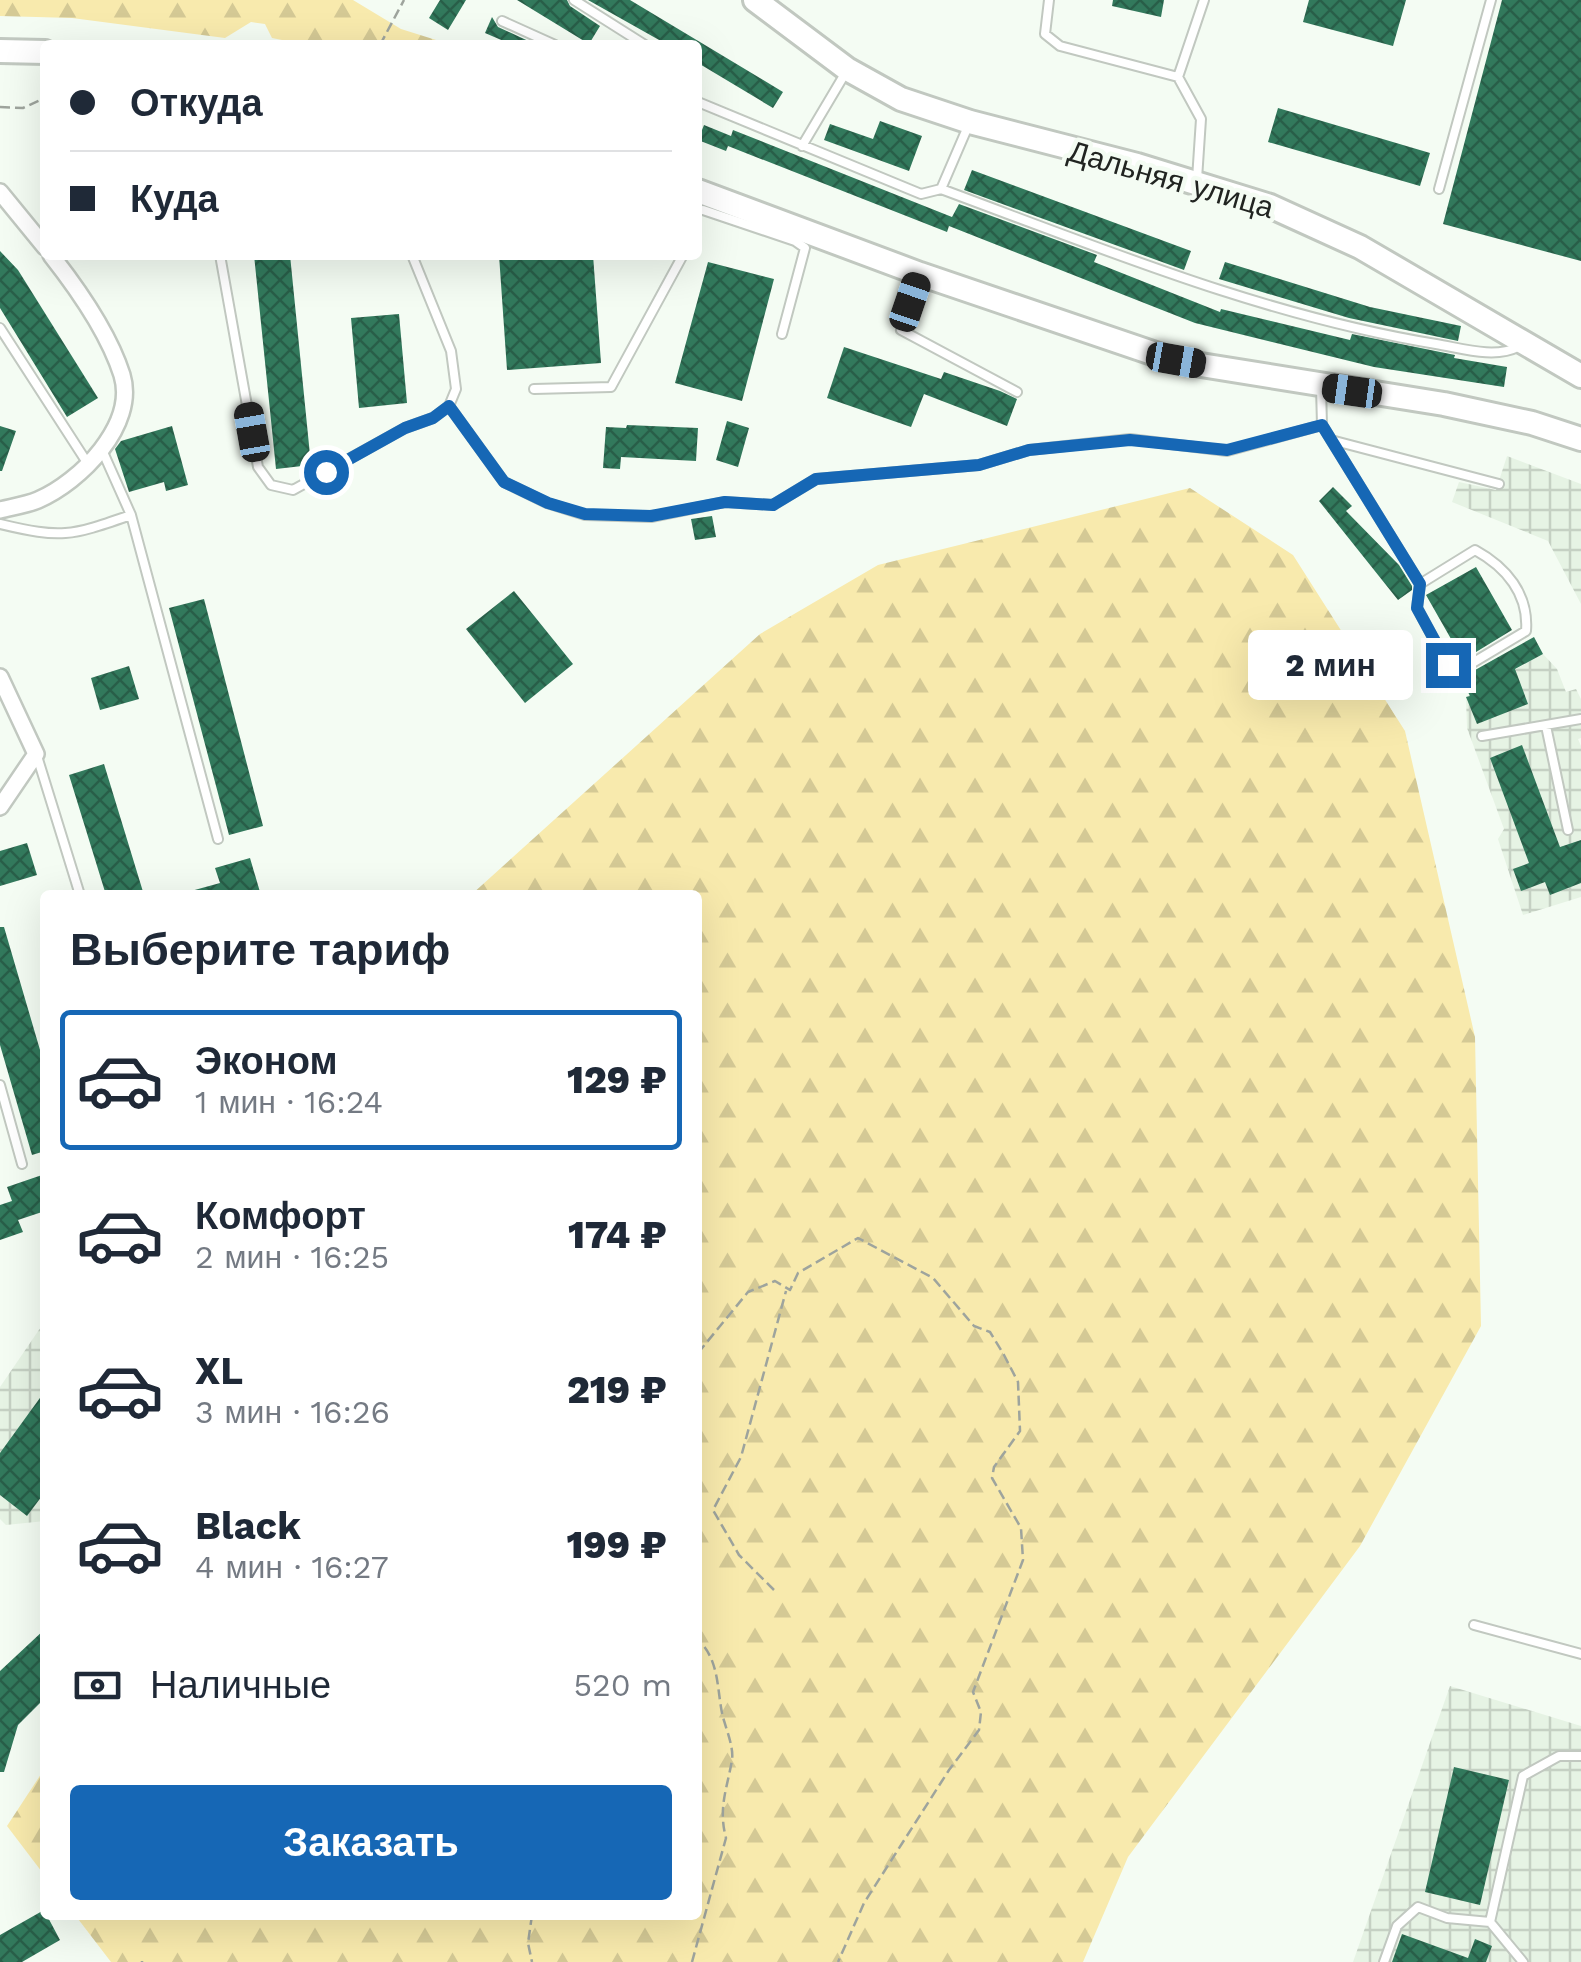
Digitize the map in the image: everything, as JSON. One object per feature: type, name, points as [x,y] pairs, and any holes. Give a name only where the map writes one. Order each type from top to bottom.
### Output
[{"type":"main road","name":"Дальняя улица","points":[[764,3],[848,69],[901,98],[970,122],[1270,206],[1360,247],[1581,376]]},
{"type":"main road","points":[[0,52],[40,52]]},
{"type":"main road","points":[[703,198],[1176,360],[1444,404],[1581,439]]},
{"type":"street","points":[[0,192],[40,241]]},
{"type":"street","points":[[0,510],[38,500],[88,464],[102,450],[125,401],[122,375],[83,296],[55,260]]},
{"type":"street","points":[[0,677],[36,754],[0,807]]},
{"type":"lane","points":[[574,0],[638,40]]},
{"type":"lane","points":[[1049,0],[1045,34],[1060,46],[1178,77],[1201,119],[1197,184]]},
{"type":"lane","points":[[1178,77],[1204,0]]},
{"type":"lane","points":[[1439,189],[1491,0]]},
{"type":"lane","points":[[502,21],[544,40]]},
{"type":"lane","points":[[802,146],[848,69]]},
{"type":"lane","points":[[702,104],[921,194],[942,189],[1208,287],[1377,334],[1490,352],[1510,350],[1525,343]]},
{"type":"lane","points":[[942,189],[970,122]]},
{"type":"lane","points":[[703,198],[805,248],[782,334]]},
{"type":"lane","points":[[221,260],[258,468],[271,485],[293,490],[449,406],[456,389],[452,350],[414,260]]},
{"type":"lane","points":[[534,389],[611,387],[679,260]]},
{"type":"lane","points":[[920,274],[901,330],[1017,392]]},
{"type":"lane","points":[[0,328],[88,464]]},
{"type":"lane","points":[[1321,386],[1322,425],[1420,584],[1417,608],[1448,665],[1464,668],[1526,631],[1528,609],[1501,564],[1475,550],[1420,584]]},
{"type":"lane","points":[[449,406],[504,482],[548,503],[585,514],[651,516],[725,502],[773,505],[816,479],[979,465],[1029,450],[1130,440],[1227,450],[1322,425]]},
{"type":"lane","points":[[1331,440],[1499,484]]},
{"type":"lane","points":[[102,450],[130,515],[218,839]]},
{"type":"lane","points":[[0,524],[48,535],[76,534],[130,515]]},
{"type":"lane","points":[[1482,736],[1581,719]]},
{"type":"lane","points":[[1546,726],[1568,830]]},
{"type":"lane","points":[[36,754],[78,890]]},
{"type":"lane","points":[[0,1084],[22,1164]]},
{"type":"lane","points":[[1474,1625],[1581,1654]]},
{"type":"lane","points":[[1490,1922],[1523,1776],[1559,1756],[1581,1756]]},
{"type":"lane","points":[[1384,1962],[1397,1926],[1418,1908],[1447,1918],[1490,1922],[1523,1962]]},
{"type":"path","points":[[383,40],[404,0]]},
{"type":"path","points":[[0,107],[23,108],[40,100]]},
{"type":"path","points":[[702,1348],[748,1292],[775,1281],[790,1290],[798,1273],[858,1238],[933,1278],[974,1326],[990,1332],[1018,1382],[1020,1431],[994,1467],[992,1478],[1021,1528],[1023,1560],[973,1692],[981,1712],[980,1730],[949,1770],[864,1903],[838,1962]]},
{"type":"path","points":[[774,1590],[740,1554],[713,1510],[741,1458],[787,1289]]},
{"type":"path","points":[[692,1962],[726,1838],[721,1820],[726,1773],[732,1758],[718,1682],[702,1644]]},
{"type":"path","points":[[531,1920],[528,1942],[532,1962]]},
{"type":"shaded area","points":[[1507,456],[1581,484],[1581,604],[1548,541],[1452,502],[1459,482],[1496,490]]},
{"type":"shaded area","points":[[1543,654],[1557,669],[1566,692],[1576,689],[1581,699],[1581,897],[1523,915],[1498,839],[1504,829],[1467,728],[1466,697]]},
{"type":"shaded area","points":[[40,1328],[40,1522],[6,1525],[0,1519],[0,1387]]},
{"type":"shaded area","points":[[1450,1686],[1581,1726],[1581,1962],[1353,1962]]},
{"type":"green space","points":[[0,0],[353,0],[401,29],[436,40],[282,40],[272,38],[265,24],[251,22],[225,38],[72,18],[0,16]]},
{"type":"green space","points":[[1190,488],[1293,555],[1405,731],[1475,1037],[1481,1326],[1360,1546],[1128,1857],[1083,1962],[111,1962],[79,1920],[702,1920],[702,890],[477,890],[760,634],[878,565]]},
{"type":"green space","points":[[702,1571],[750,1607],[722,1646],[702,1631]]},
{"type":"green space","points":[[40,1776],[40,1869],[7,1826]]},
{"type":"building","points":[[440,0],[466,0],[448,30],[429,18]]},
{"type":"building","points":[[517,0],[567,0],[600,26],[591,40],[582,40]]},
{"type":"building","points":[[588,0],[630,0],[697,40],[659,40]]},
{"type":"building","points":[[1113,0],[1164,0],[1161,17],[1112,6]]},
{"type":"building","points":[[1309,0],[1406,0],[1393,46],[1303,22]]},
{"type":"building","points":[[1502,0],[1581,0],[1581,261],[1443,224]]},
{"type":"building","points":[[492,17],[498,27],[526,40],[501,40],[485,33]]},
{"type":"building","points":[[702,43],[783,92],[773,108],[702,65]]},
{"type":"building","points":[[1278,108],[1430,153],[1420,186],[1268,142]]},
{"type":"building","points":[[880,121],[922,136],[909,171],[824,140],[830,124],[873,139]]},
{"type":"building","points":[[704,125],[731,136],[733,130],[952,217],[959,204],[1097,255],[1094,262],[1220,312],[1221,309],[1350,340],[1352,334],[1507,367],[1504,387],[1374,367],[1195,323],[949,226],[947,232],[728,146],[726,151],[702,142]]},
{"type":"building","points":[[972,170],[1191,251],[1184,270],[964,190]]},
{"type":"building","points":[[0,251],[18,270],[98,398],[67,417],[0,308]]},
{"type":"building","points":[[255,260],[290,260],[311,465],[276,469]]},
{"type":"building","points":[[499,260],[593,260],[601,363],[507,370]]},
{"type":"building","points":[[708,262],[774,279],[742,401],[675,383]]},
{"type":"building","points":[[1225,262],[1370,307],[1461,326],[1458,341],[1349,318],[1219,279]]},
{"type":"building","points":[[399,314],[407,403],[359,408],[351,318]]},
{"type":"building","points":[[844,347],[941,379],[944,372],[1017,399],[1007,426],[924,394],[911,427],[827,398]]},
{"type":"building","points":[[727,421],[749,428],[738,467],[716,460]]},
{"type":"building","points":[[0,426],[16,431],[2,471],[0,471]]},
{"type":"building","points":[[172,426],[188,485],[166,491],[164,482],[129,492],[115,449],[121,441]]},
{"type":"building","points":[[606,427],[698,428],[696,461],[621,457],[620,469],[603,468]]},
{"type":"building","points":[[1333,487],[1352,506],[1346,511],[1399,565],[1412,586],[1398,600],[1319,501]]},
{"type":"building","points":[[712,516],[716,537],[695,540],[691,519]]},
{"type":"building","points":[[1476,567],[1512,630],[1463,660],[1426,595]]},
{"type":"building","points":[[514,591],[573,664],[525,703],[466,629]]},
{"type":"building","points":[[204,599],[263,826],[229,835],[169,608]]},
{"type":"building","points":[[1534,637],[1543,654],[1515,669],[1528,704],[1477,724],[1460,676]]},
{"type":"building","points":[[129,666],[139,699],[100,710],[91,678]]},
{"type":"building","points":[[1522,745],[1560,847],[1581,840],[1581,883],[1550,895],[1545,882],[1521,891],[1513,869],[1529,863],[1490,758]]},
{"type":"building","points":[[104,764],[142,890],[104,890],[69,775]]},
{"type":"building","points":[[27,843],[37,875],[0,886],[0,851]]},
{"type":"building","points":[[250,858],[259,890],[195,890],[220,883],[215,868]]},
{"type":"building","points":[[0,927],[4,927],[40,1050],[40,1153],[32,1155],[0,1045]]},
{"type":"building","points":[[40,1176],[40,1213],[18,1220],[23,1232],[0,1240],[0,1205],[12,1201],[7,1187]]},
{"type":"building","points":[[40,1398],[40,1499],[27,1516],[0,1495],[0,1453]]},
{"type":"building","points":[[40,1634],[40,1703],[18,1725],[4,1772],[0,1772],[0,1671]]},
{"type":"building","points":[[1454,1767],[1509,1780],[1480,1905],[1425,1892]]},
{"type":"building","points":[[40,1912],[40,1920],[49,1920],[60,1940],[22,1962],[0,1962],[0,1935]]},
{"type":"building","points":[[1402,1934],[1468,1958],[1475,1939],[1492,1946],[1486,1962],[1392,1962]]},
{"type":"route","points":[[326,472],[405,428],[433,418],[449,406],[504,482],[548,503],[585,514],[651,516],[725,502],[773,505],[816,479],[979,465],[1029,450],[1130,440],[1227,450],[1322,425],[1420,584],[1417,608],[1448,665]]}]
